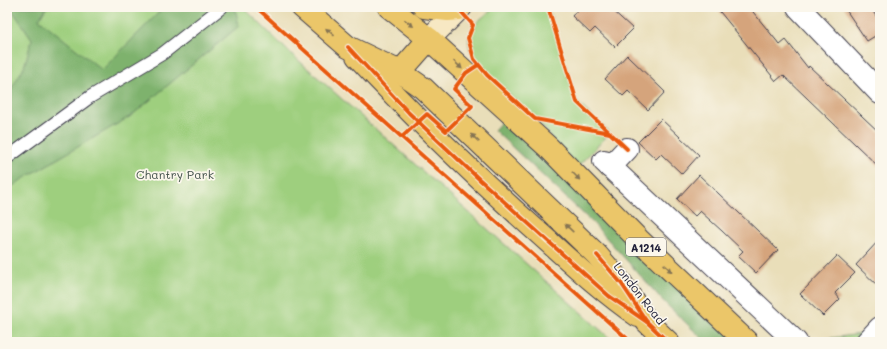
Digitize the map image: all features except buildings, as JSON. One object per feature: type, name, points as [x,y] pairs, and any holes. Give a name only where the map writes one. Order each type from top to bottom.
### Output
[{"type":"main road","name":"London Road","points":[[302,7],[348,47],[400,72],[423,88],[597,255],[621,283],[648,322],[668,342]]},
{"type":"main road","name":"A1214","points":[[389,7],[429,39],[549,148],[639,240],[747,342]]},
{"type":"main road","points":[[424,7],[448,10],[460,8]]},
{"type":"main road","points":[[400,72],[429,39]]},
{"type":"main road","points":[[348,47],[409,113],[479,179],[609,296],[648,322]]},
{"type":"street","points":[[798,7],[880,93]]},
{"type":"street","points":[[429,39],[460,8]]},
{"type":"street","points":[[627,149],[607,164],[796,342]]},
{"type":"street","points":[[867,342],[880,328]]},
{"type":"lane","points":[[7,158],[90,97],[162,54],[222,7]]},
{"type":"green space","name":"Chantry Park","points":[[7,7],[243,7],[287,50],[614,342],[7,342]]},
{"type":"green space","points":[[10,7],[47,7],[39,19],[102,70],[164,7],[235,7],[239,26],[131,116],[23,179],[7,190],[7,96],[24,67],[32,39]]},
{"type":"green space","points":[[496,7],[548,7],[577,102],[610,133],[572,172],[546,130],[478,65],[472,54],[469,45],[470,31],[480,19]]},
{"type":"green space","points":[[507,116],[749,342],[706,342],[665,303],[593,223],[494,130]]},
{"type":"green space","points":[[861,334],[868,342],[807,342],[808,341]]},
{"type":"cycle path","points":[[256,7],[631,342]]},
{"type":"cycle path","points":[[457,7],[473,25],[468,38],[474,59],[487,75],[535,119],[610,133]]},
{"type":"cycle path","points":[[548,7],[577,102],[627,149]]},
{"type":"cycle path","points":[[348,47],[409,113],[479,179],[609,296],[647,322]]},
{"type":"cycle path","points":[[402,137],[427,114],[446,131],[472,106],[454,89],[466,73],[478,65]]},
{"type":"cycle path","points":[[597,255],[621,283],[647,322],[668,342]]}]
